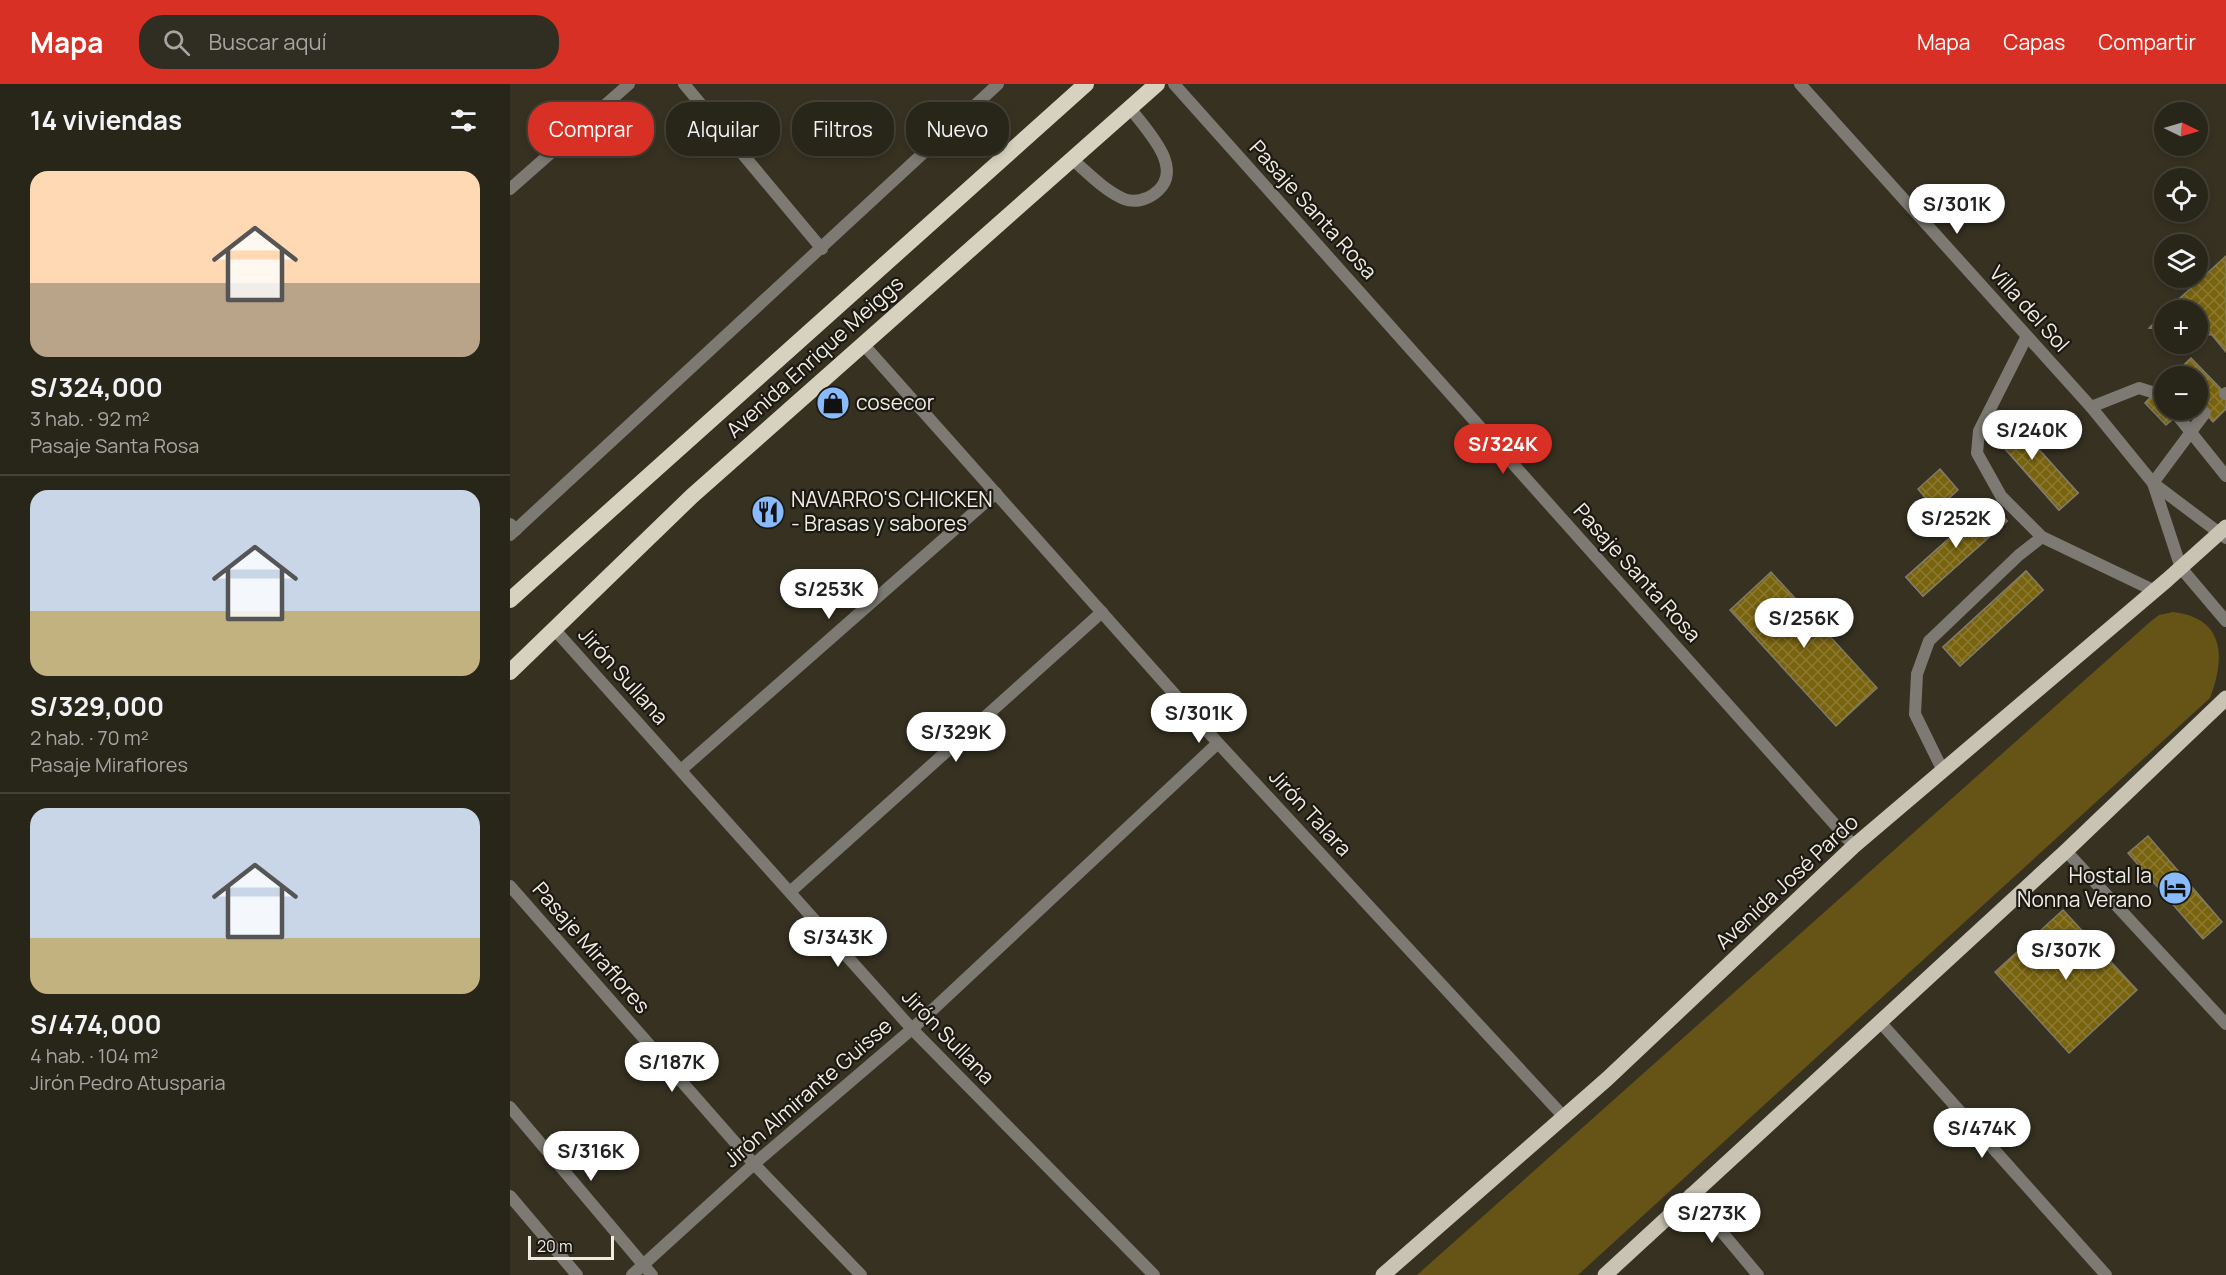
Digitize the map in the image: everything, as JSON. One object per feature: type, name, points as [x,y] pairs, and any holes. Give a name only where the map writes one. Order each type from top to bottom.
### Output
[{"type":"highway","name":"Avenida Enrique Meiggs","points":[[510,600],[1086,84]]},
{"type":"highway","name":"Avenida Enrique Meiggs","points":[[510,672],[692,496],[1157,84]]},
{"type":"main road","name":"Avenida José Pardo","points":[[1383,1275],[1564,1117],[1854,846],[2224,533]]},
{"type":"main road","points":[[1605,1275],[1690,1194],[1881,1023],[2226,698]]},
{"type":"street","points":[[510,189],[629,84]]},
{"type":"street","points":[[684,84],[822,249]]},
{"type":"street","points":[[512,529],[822,249],[998,84]]},
{"type":"street","name":"Pasaje Santa Rosa","points":[[1174,84],[1854,846]]},
{"type":"street","name":"Villa del Sol","points":[[1800,84],[2091,407],[2153,483],[2224,533]]},
{"type":"street","points":[[1072,160],[1114,195],[1128,201],[1146,200],[1161,189],[1167,165],[1160,148],[1130,108]]},
{"type":"street","points":[[2027,336],[1979,431],[1977,453],[2001,496],[2042,537],[2155,591]]},
{"type":"street","name":"Jirón Talara","points":[[863,344],[1218,743],[1564,1117]]},
{"type":"street","points":[[2091,407],[2139,388],[2154,393]]},
{"type":"street","points":[[2182,420],[2226,476]]},
{"type":"street","points":[[2153,483],[2199,420]]},
{"type":"street","name":"Villa del Sol","points":[[2153,483],[2181,568],[2226,621]]},
{"type":"street","points":[[681,770],[996,493]]},
{"type":"street","points":[[1943,771],[1914,714],[1917,674],[1929,640],[2019,555],[2042,537]]},
{"type":"street","points":[[790,892],[1102,612]]},
{"type":"street","name":"Jirón Sullana","points":[[555,630],[912,1029],[1154,1275]]},
{"type":"street","name":"Jirón Almirante Guisse","points":[[632,1275],[754,1164],[912,1029],[1218,743]]},
{"type":"street","points":[[2066,851],[2226,1024]]},
{"type":"street","name":"Pasaje Miraflores","points":[[510,886],[754,1164],[861,1275]]},
{"type":"street","points":[[1881,1023],[2106,1275]]},
{"type":"street","points":[[510,1107],[652,1275]]},
{"type":"street","points":[[1690,1194],[1758,1275]]},
{"type":"street","points":[[510,1196],[577,1275]]},
{"type":"shaded area","points":[[2173,612],[2203,622],[2217,642],[2218,668],[2210,698],[1578,1275],[1417,1275],[2150,622],[2159,615]]},
{"type":"building","points":[[2226,256],[2226,352],[2212,335],[2208,334],[2208,300],[2178,300],[2191,288],[2208,288],[2208,272]]},
{"type":"building","points":[[2191,358],[2199,366],[2183,366]]},
{"type":"building","points":[[2208,375],[2226,394],[2226,409],[2213,422],[2208,416]]},
{"type":"building","points":[[2154,394],[2154,412],[2145,403]]},
{"type":"building","points":[[2004,411],[2078,493],[2059,510],[1986,427]]},
{"type":"building","points":[[2004,411],[2078,493],[2059,510],[1986,427]]},
{"type":"building","points":[[2004,411],[2078,493],[2059,510],[1986,427]]},
{"type":"building","points":[[2161,420],[2172,420],[2166,425]]},
{"type":"building","points":[[1940,469],[1958,490],[1936,510],[1918,489]]},
{"type":"building","points":[[1990,502],[2007,521],[1923,596],[1906,577]]},
{"type":"building","points":[[1990,502],[2007,521],[1923,596],[1906,577]]},
{"type":"building","points":[[1990,502],[2007,521],[1923,596],[1906,577]]},
{"type":"building","points":[[2026,571],[2043,590],[1960,666],[1943,647]]},
{"type":"building","points":[[2026,571],[2043,590],[1960,666],[1943,647]]},
{"type":"building","points":[[1771,572],[1877,688],[1836,726],[1730,610]]},
{"type":"building","name":"Hostal la Nonna Verano","points":[[2148,836],[2222,922],[2203,939],[2128,853]]},
{"type":"building","points":[[2063,910],[2137,990],[2069,1053],[1995,972]]},
{"type":"place","name":"cosecor","points":[[833,403]]},
{"type":"place","name":"NAVARRO'S CHICKEN - Brasas y sabores","points":[[768,512]]},
{"type":"place","name":"Hostal la Nonna Verano","points":[[2175,888]]}]
